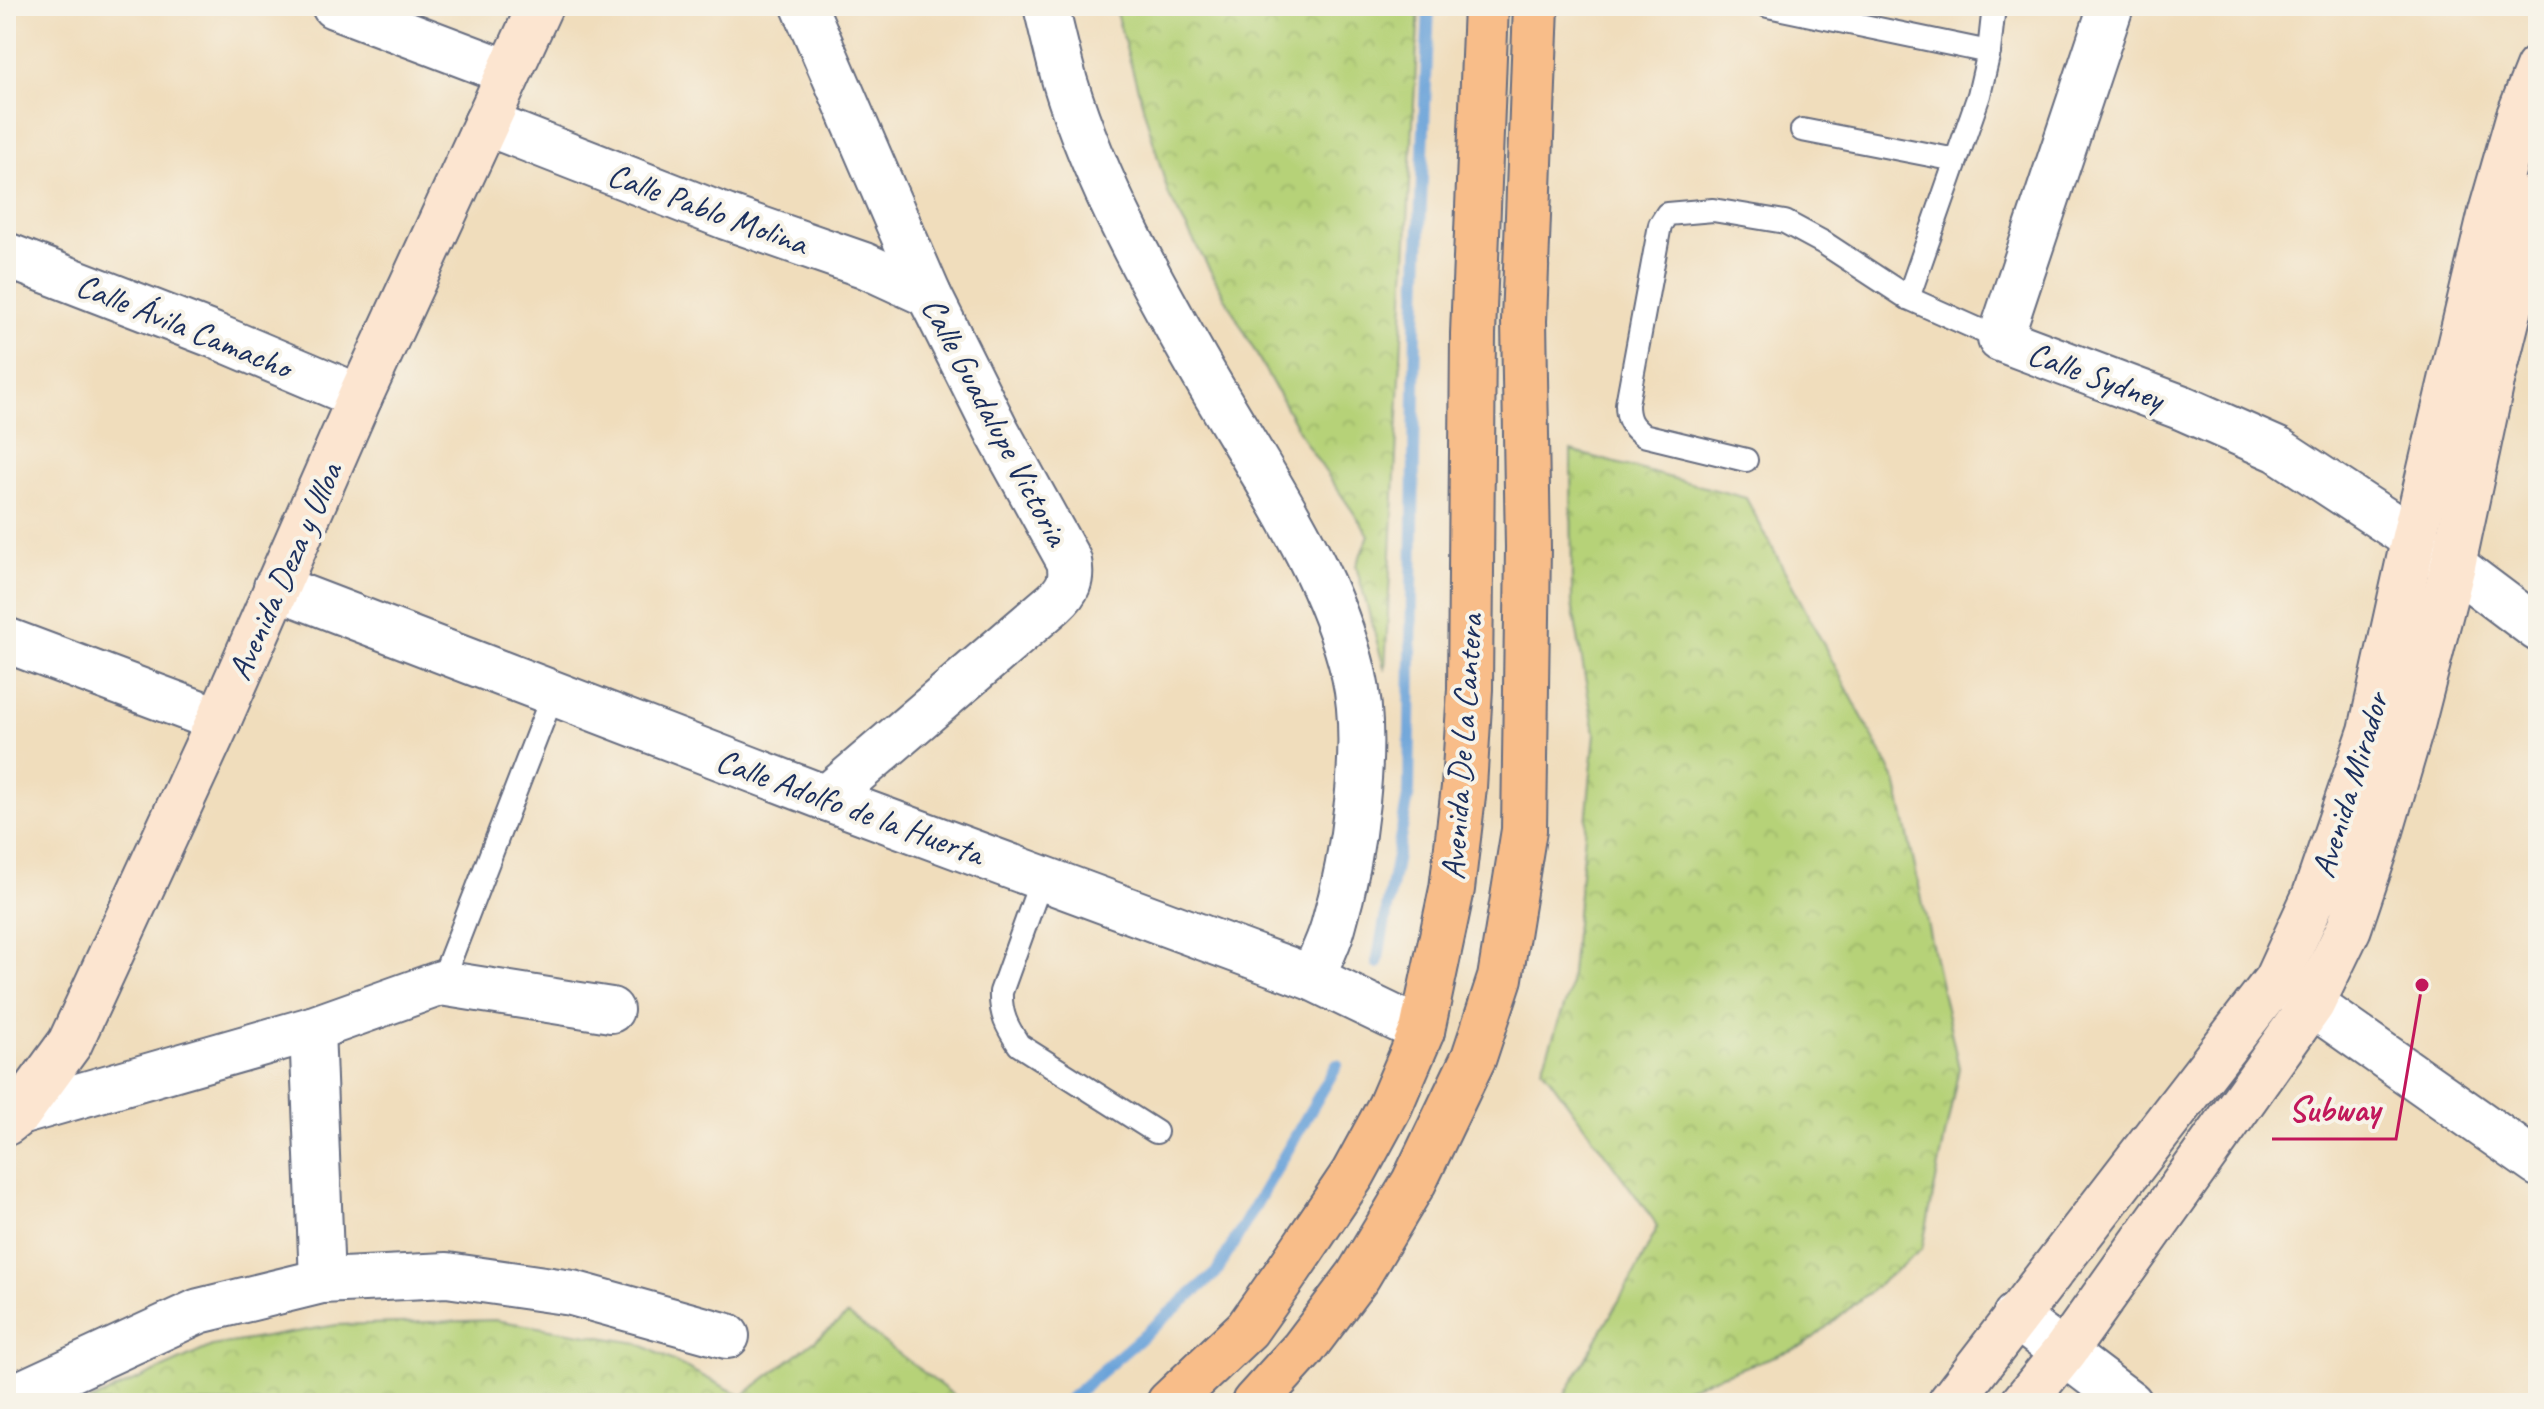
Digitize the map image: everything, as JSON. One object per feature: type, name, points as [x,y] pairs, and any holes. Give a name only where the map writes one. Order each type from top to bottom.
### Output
[{"type":"main road","name":"Avenida Deza y Ulloa","points":[[12,1118],[70,1043],[219,720],[360,397],[540,6]]},
{"type":"main road","name":"Avenida De La Cantera","points":[[1169,1403],[1247,1329],[1302,1250],[1353,1174],[1390,1106],[1422,1031],[1452,889],[1464,787],[1470,689],[1473,334],[1486,6]]},
{"type":"main road","name":"Avenida De La Cantera","points":[[1254,1403],[1303,1349],[1358,1276],[1414,1182],[1474,1057],[1500,978],[1524,830],[1528,547],[1524,321],[1536,6]]},
{"type":"main road","name":"Avenida Mirador","points":[[1950,1403],[2276,980],[2315,895],[2371,731],[2491,212],[2518,118],[2535,87]]},
{"type":"main road","name":"Avenida Mirador","points":[[2023,1403],[2065,1351],[2312,1004],[2349,928],[2412,725],[2453,565],[2492,381],[2538,195]]},
{"type":"street","points":[[334,6],[508,72]]},
{"type":"street","name":"Calle Guadalupe Victoria","points":[[804,6],[929,295],[997,431],[1069,561],[1071,579],[1068,590],[1054,603],[826,798]]},
{"type":"street","points":[[1046,6],[1065,83],[1092,156],[1143,262],[1322,585],[1342,633],[1355,677],[1360,713],[1355,815],[1344,884],[1332,930],[1312,978]]},
{"type":"street","name":"Calle Sydney","points":[[2111,6],[2000,339],[2183,408],[2278,450],[2453,565],[2538,629]]},
{"type":"street","name":"Calle Pablo Molina","points":[[486,123],[726,217],[864,265],[929,295]]},
{"type":"street","name":"Calle Ávila Camacho","points":[[6,255],[213,335],[360,397]]},
{"type":"street","name":"Calle Adolfo de la Huerta","points":[[276,587],[826,798],[1312,978],[1422,1031]]},
{"type":"street","points":[[6,640],[219,720]]},
{"type":"street","points":[[2276,980],[2538,1164]]},
{"type":"street","points":[[12,1118],[312,1029],[441,983],[611,1010]]},
{"type":"street","points":[[312,1029],[322,1281]]},
{"type":"street","points":[[6,1400],[199,1311],[322,1281],[447,1275],[572,1293],[727,1336]]},
{"type":"street","points":[[2015,1316],[2130,1403]]},
{"type":"lane","points":[[1768,6],[1989,52]]},
{"type":"lane","points":[[1908,298],[1979,95],[1989,52],[1994,6]]},
{"type":"lane","points":[[1802,130],[1956,160]]},
{"type":"lane","points":[[1746,460],[1643,435],[1633,428],[1627,417],[1660,225],[1667,214],[1713,210],[1785,222],[1908,298],[2000,339]]},
{"type":"lane","points":[[441,983],[553,694]]},
{"type":"lane","points":[[1042,878],[1001,992],[1005,1024],[1019,1045],[1156,1132]]},
{"type":"green space","points":[[1114,6],[1419,6],[1385,671],[1356,566],[1369,535],[1305,442],[1169,196]]},
{"type":"green space","points":[[1571,451],[1746,498],[1896,781],[1959,1068],[1922,1249],[1803,1346],[1643,1403],[1560,1403],[1636,1271],[1658,1226],[1542,1068],[1569,993],[1595,733],[1572,604]]},
{"type":"green space","points":[[848,1315],[964,1403],[86,1403],[212,1346],[337,1325],[494,1320],[638,1343],[742,1396]]},
{"type":"waterway","points":[[1377,963],[1409,791],[1416,325],[1429,6]]},
{"type":"waterway","points":[[1065,1403],[1216,1273],[1337,1065]]},
{"type":"place","name":"Subway","points":[[2422,985]]}]
